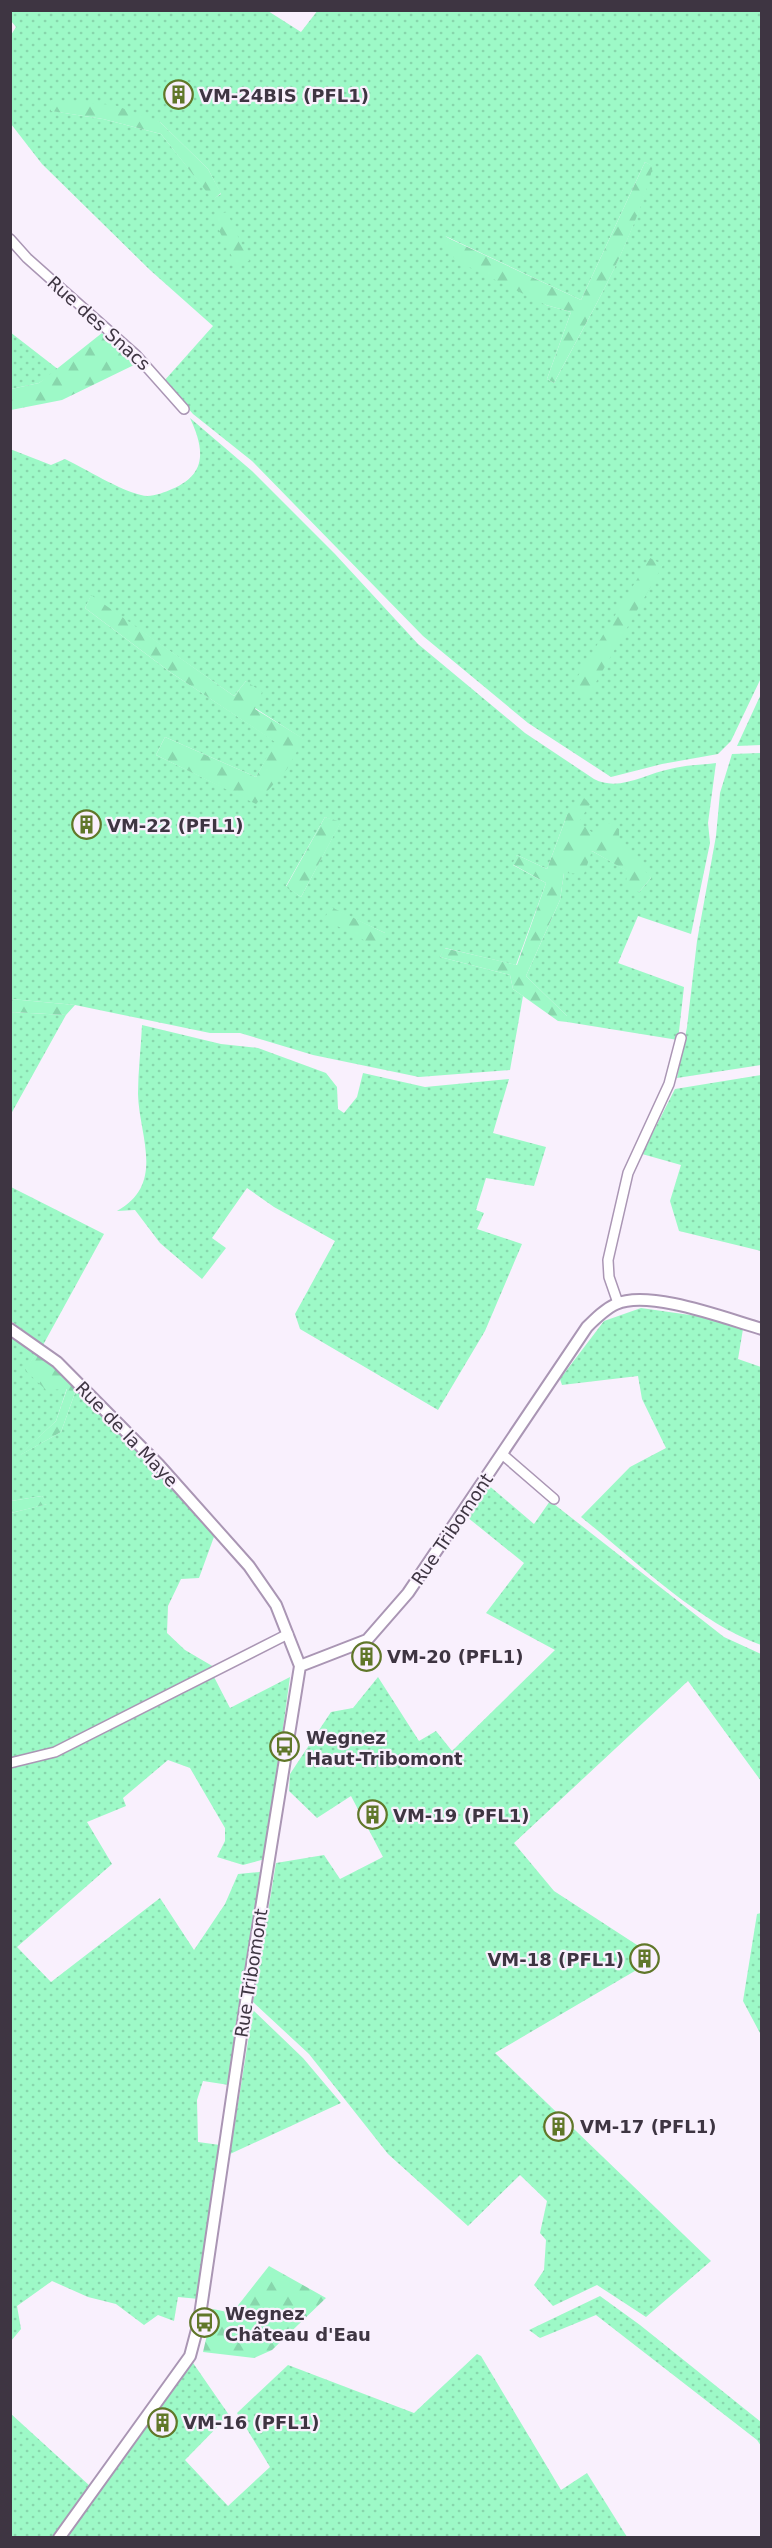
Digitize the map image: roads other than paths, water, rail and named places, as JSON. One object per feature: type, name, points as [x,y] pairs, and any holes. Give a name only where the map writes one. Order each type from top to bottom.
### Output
[{"type":"street","name":"Rue des Snacs","points":[[10,239],[27,258],[136,355],[184,409]]},
{"type":"street","points":[[681,1038],[669,1084],[628,1173],[608,1260],[609,1277],[618,1303],[643,1298],[662,1301],[762,1329]]},
{"type":"street","name":"Rue Tribomont","points":[[59,2538],[190,2356],[199,2322],[246,2001],[300,1666],[367,1640],[408,1593],[587,1327],[602,1312],[618,1303]]},
{"type":"street","name":"Rue de la Maye","points":[[10,1329],[57,1362],[159,1465],[235,1549],[263,1585],[288,1634],[300,1666]]},
{"type":"street","points":[[502,1454],[554,1499]]},
{"type":"street","points":[[10,1763],[55,1752],[288,1634]]},
{"type":"place","name":"VM-24BIS (PFL1)","points":[[178,95]]},
{"type":"place","name":"VM-22 (PFL1)","points":[[86,825]]},
{"type":"place","name":"VM-20 (PFL1)","points":[[366,1656]]},
{"type":"place","name":"Wegnez Haut-Tribomont","points":[[285,1747]]},
{"type":"place","name":"VM-19 (PFL1)","points":[[372,1815]]},
{"type":"place","name":"VM-18 (PFL1)","points":[[645,1959]]},
{"type":"place","name":"VM-17 (PFL1)","points":[[559,2126]]},
{"type":"place","name":"Wegnez Château d'Eau","points":[[204,2323]]},
{"type":"place","name":"VM-16 (PFL1)","points":[[162,2422]]}]
